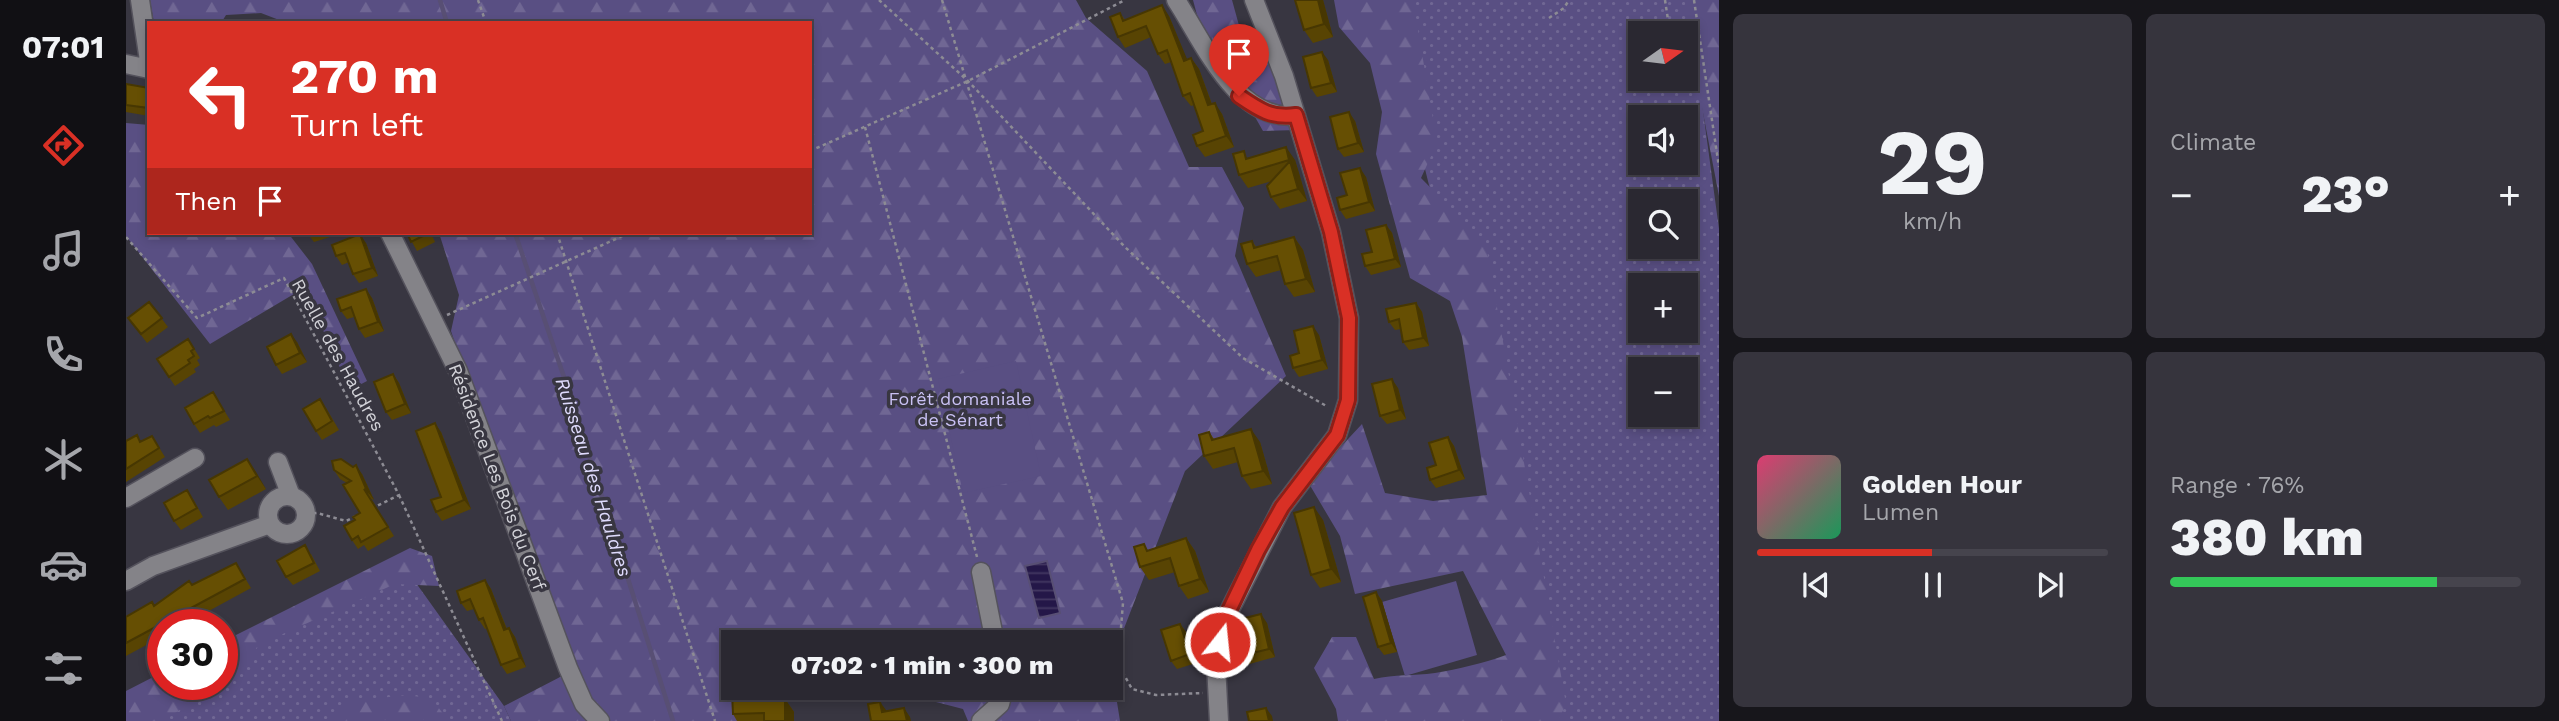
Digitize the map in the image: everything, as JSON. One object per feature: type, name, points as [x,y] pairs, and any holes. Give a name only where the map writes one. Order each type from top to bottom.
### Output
[{"type":"street","points":[[140,0],[147,47]]},
{"type":"street","points":[[1176,0],[1239,96],[1262,112],[1280,118],[1296,115]]},
{"type":"street","points":[[1219,721],[1216,665],[1225,619],[1282,507],[1337,435],[1348,400],[1349,318],[1331,232],[1296,115],[1254,0]]},
{"type":"street","points":[[126,64],[147,69]]},
{"type":"street","name":"Résidence Les Bois du Cerf","points":[[391,235],[458,371],[584,704],[600,721]]},
{"type":"street","points":[[126,498],[195,458]]},
{"type":"street","points":[[278,462],[291,496],[302,503],[306,514],[302,526],[291,534],[277,531],[268,514],[273,502],[291,496]]},
{"type":"street","points":[[126,581],[153,566],[271,524]]},
{"type":"street","points":[[981,572],[993,630]]},
{"type":"street","points":[[981,721],[1001,700]]},
{"type":"path","points":[[478,0],[485,21]]},
{"type":"path","points":[[879,0],[968,80],[1125,247],[1242,358],[1343,416]]},
{"type":"path","points":[[942,0],[1123,603],[1118,664],[1132,689],[1156,695],[1216,692]]},
{"type":"path","points":[[812,150],[968,80],[1125,0]]},
{"type":"path","points":[[1549,18],[1569,0]]},
{"type":"path","points":[[1665,0],[1668,21]]},
{"type":"path","points":[[1694,0],[1719,167]]},
{"type":"path","points":[[865,127],[981,572]]},
{"type":"path","points":[[558,235],[715,721]]},
{"type":"path","points":[[434,320],[624,235]]},
{"type":"path","name":"Ruelle des Haudres","points":[[126,237],[197,318],[284,278],[399,495]]},
{"type":"path","points":[[367,511],[399,495],[502,721]]},
{"type":"path","points":[[306,514],[317,513],[346,521],[357,516]]},
{"type":"green space","name":"Forêt domaniale de Sénart","points":[[150,0],[1076,0],[1086,18],[1147,71],[1189,167],[1222,167],[1244,208],[1235,256],[1286,376],[1185,471],[1123,631],[721,630],[721,700],[762,700],[756,721],[511,721],[504,706],[564,675],[451,331],[459,295],[440,235],[812,235],[812,21],[282,21],[261,13],[226,15],[222,21],[154,21]]},
{"type":"green space","points":[[1193,0],[1232,0],[1243,40],[1269,62],[1297,130],[1263,131],[1197,15]]},
{"type":"green space","points":[[1334,0],[1413,0],[1437,143],[1421,178],[1486,244],[1566,704],[1558,721],[1338,721],[1336,709],[1314,668],[1332,637],[1356,637],[1374,679],[1435,673],[1506,655],[1463,571],[1355,594],[1340,536],[1308,482],[1362,424],[1385,493],[1433,501],[1487,495],[1462,337],[1450,301],[1410,278],[1376,154],[1382,112],[1370,63],[1339,27]]},
{"type":"green space","points":[[1383,0],[1688,0],[1691,21],[1628,21],[1628,91],[1698,91],[1698,74],[1719,229],[1719,721],[1493,721],[1523,658],[1513,523]]},
{"type":"green space","points":[[1685,0],[1719,0],[1719,196],[1698,87],[1698,21],[1687,21]]},
{"type":"green space","points":[[126,123],[147,125],[147,235],[290,235],[312,264],[367,381],[350,390],[304,288],[210,344],[126,236]]},
{"type":"green space","points":[[1016,361],[1041,476],[963,493],[938,379]]},
{"type":"green space","points":[[410,548],[432,556],[439,586],[395,584],[258,645],[247,666],[238,672],[238,634]]},
{"type":"green space","points":[[406,569],[504,706],[511,721],[126,721],[126,695],[147,689],[147,700],[238,700],[238,645]]},
{"type":"green space","points":[[1456,581],[1477,655],[1405,676],[1382,602]]},
{"type":"green space","points":[[147,680],[147,700],[195,700],[163,721],[126,721],[126,691]]},
{"type":"green space","points":[[408,695],[432,699],[447,719],[330,721],[351,701]]},
{"type":"green space","points":[[928,700],[1117,700],[1120,721],[968,721],[963,709]]},
{"type":"shaded area","points":[[1047,561],[1060,613],[1039,618],[1025,566]]},
{"type":"building","points":[[1295,0],[1318,0],[1324,24],[1304,30]]},
{"type":"building","points":[[1162,5],[1184,61],[1191,58],[1208,105],[1215,103],[1226,136],[1197,146],[1193,135],[1203,131],[1190,93],[1183,96],[1167,50],[1158,54],[1146,26],[1118,37],[1110,17],[1120,13],[1123,21]]},
{"type":"building","points":[[1322,52],[1331,83],[1311,88],[1303,57]]},
{"type":"building","points":[[126,84],[147,88],[147,108],[126,105]]},
{"type":"building","points":[[1349,112],[1358,143],[1338,149],[1330,117]]},
{"type":"building","points":[[1286,147],[1289,160],[1239,175],[1233,154],[1244,151],[1246,159]]},
{"type":"building","points":[[1290,161],[1298,189],[1271,197],[1267,186]]},
{"type":"building","points":[[1360,168],[1369,202],[1340,210],[1337,198],[1347,195],[1340,173]]},
{"type":"building","points":[[1386,225],[1395,259],[1365,266],[1362,254],[1372,252],[1366,230]]},
{"type":"building","points":[[360,235],[372,268],[353,274],[345,253],[336,256],[332,245]]},
{"type":"building","points":[[408,235],[425,235],[411,242]]},
{"type":"building","points":[[1294,237],[1306,279],[1285,284],[1277,256],[1247,264],[1241,244],[1252,241],[1254,248]]},
{"type":"building","points":[[366,289],[378,322],[359,329],[351,307],[341,311],[337,299]]},
{"type":"building","points":[[149,302],[162,318],[141,334],[128,318]]},
{"type":"building","points":[[1416,303],[1423,338],[1403,342],[1399,319],[1389,322],[1386,309]]},
{"type":"building","points":[[1313,326],[1322,360],[1293,368],[1290,356],[1299,353],[1294,331]]},
{"type":"building","points":[[291,334],[300,353],[276,365],[267,347]]},
{"type":"building","points":[[188,339],[194,349],[191,351],[194,356],[188,360],[190,363],[169,377],[157,359]]},
{"type":"building","points":[[393,374],[405,404],[386,412],[374,382]]},
{"type":"building","points":[[1392,379],[1400,410],[1380,416],[1372,384]]},
{"type":"building","points":[[213,392],[224,411],[194,424],[185,408]]},
{"type":"building","points":[[320,399],[332,421],[316,431],[303,409]]},
{"type":"building","points":[[435,423],[464,500],[436,512],[431,500],[441,497],[416,431]]},
{"type":"building","points":[[1251,429],[1263,471],[1242,476],[1234,448],[1204,456],[1199,435],[1209,432],[1212,440]]},
{"type":"building","points":[[137,435],[140,442],[152,436],[159,448],[126,469],[126,441]]},
{"type":"building","points":[[1448,437],[1459,470],[1430,480],[1427,468],[1436,465],[1429,443]]},
{"type":"building","points":[[247,459],[257,476],[219,497],[209,480]]},
{"type":"building","points":[[341,459],[353,467],[356,465],[367,491],[364,489],[388,527],[361,542],[358,536],[352,540],[344,526],[355,520],[353,517],[360,513],[343,485],[351,481],[334,470],[332,461]]},
{"type":"building","points":[[187,490],[197,508],[174,521],[164,503]]},
{"type":"building","points":[[1314,507],[1331,569],[1311,575],[1294,513]]},
{"type":"building","points":[[1186,538],[1200,579],[1179,586],[1170,558],[1140,567],[1134,547],[1144,544],[1147,551]]},
{"type":"building","points":[[305,545],[314,563],[286,577],[277,561]]},
{"type":"building","points":[[236,563],[245,579],[189,609],[147,609],[147,632],[126,643],[126,617],[152,602],[154,606],[189,581],[192,585]]},
{"type":"building","points":[[485,580],[504,630],[509,628],[520,658],[501,665],[483,618],[479,620],[470,599],[461,603],[457,591]]},
{"type":"building","points":[[1376,592],[1391,643],[1378,647],[1363,597]]},
{"type":"building","points":[[1261,614],[1269,649],[1240,656],[1237,644],[1247,642],[1241,619]]},
{"type":"building","points":[[1180,624],[1190,654],[1171,661],[1161,630]]},
{"type":"building","points":[[732,700],[785,700],[785,721],[764,721],[764,713],[733,714]]},
{"type":"building","points":[[880,702],[882,712],[904,708],[907,721],[871,721],[868,704]]},
{"type":"building","points":[[1266,708],[1269,721],[1249,721],[1247,712]]},
{"type":"waterway","name":"Ruisseau des Hauldres","points":[[440,0],[446,21]]},
{"type":"waterway","name":"Ruisseau des Hauldres","points":[[516,235],[565,380],[673,721]]},
{"type":"route","points":[[1220,642],[1225,619],[1258,550],[1282,507],[1337,435],[1348,400],[1349,318],[1331,232],[1296,115],[1280,118],[1262,112],[1239,96]]}]
